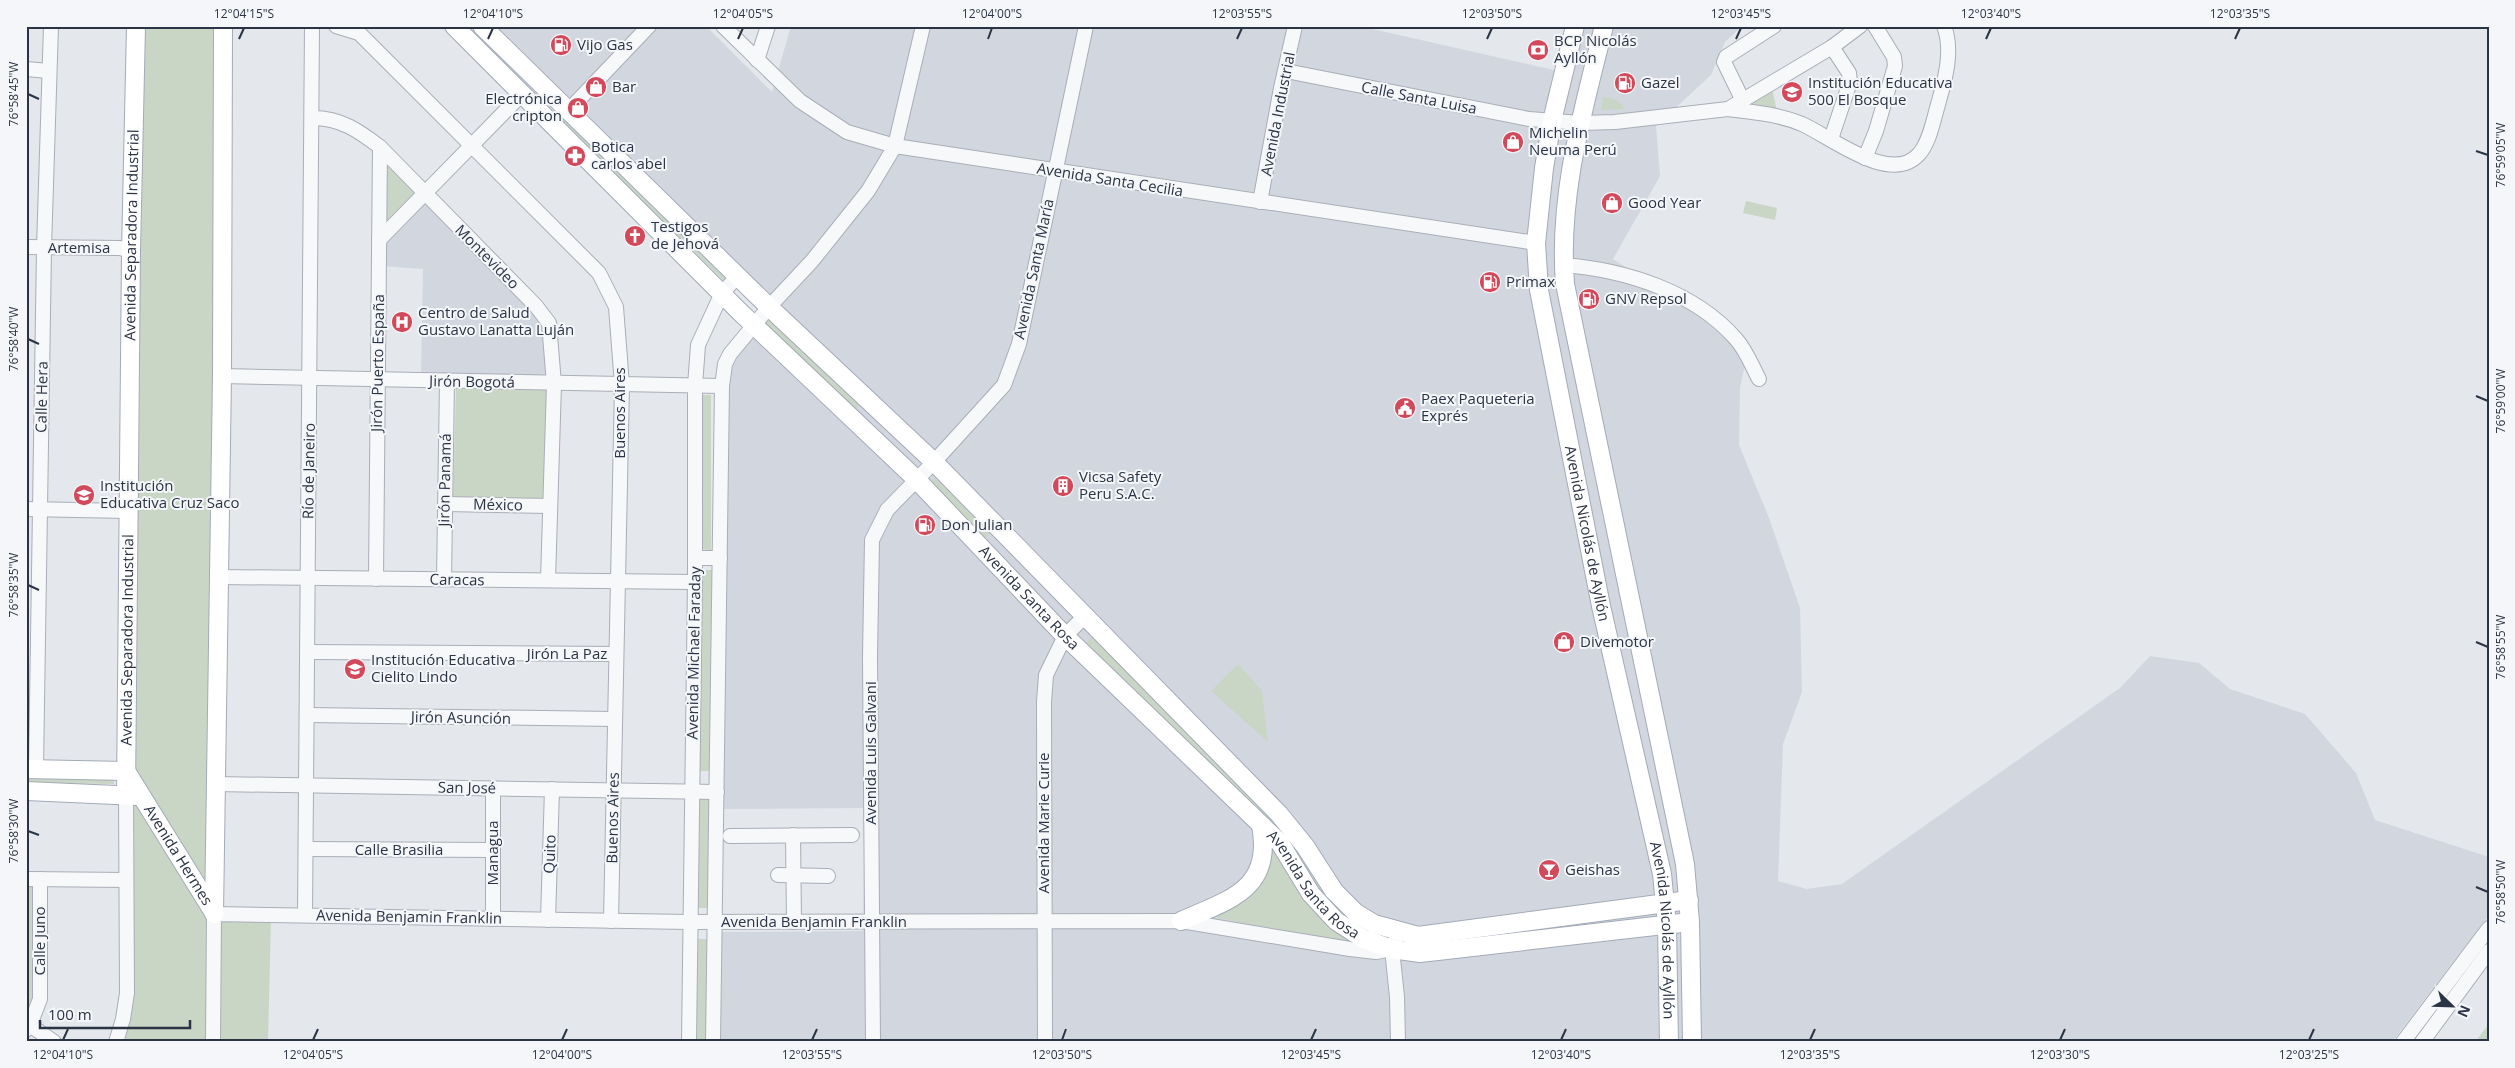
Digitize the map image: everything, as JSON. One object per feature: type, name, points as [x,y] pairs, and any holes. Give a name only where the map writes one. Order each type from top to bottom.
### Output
[{"type":"main road","name":"Avenida Separadora Industrial","points":[[126,771],[130,250],[136,26]]},
{"type":"main road","points":[[214,914],[222,376],[222,26]]},
{"type":"main road","name":"Avenida Santa Rosa","points":[[454,26],[754,326],[916,480],[1066,636],[1280,843],[1311,894],[1336,921],[1364,939],[1392,949],[1420,953],[1690,922]]},
{"type":"main road","name":"Avenida Santa Rosa","points":[[482,26],[770,307],[934,462],[1279,814],[1305,846],[1322,875],[1356,913],[1374,924],[1418,936],[1689,900]]},
{"type":"main road","name":"Avenida Nicolás de Ayllón","points":[[1575,26],[1552,121],[1544,168],[1536,243],[1539,290],[1599,598],[1662,874],[1666,902],[1669,1042]]},
{"type":"main road","name":"Avenida Nicolás de Ayllón","points":[[1604,26],[1580,123],[1566,195],[1564,265],[1583,370],[1685,864],[1690,922],[1692,1042]]},
{"type":"main road","points":[[31,769],[126,771]]},
{"type":"main road","name":"Avenida Hermes","points":[[126,771],[134,795],[214,914]]},
{"type":"main road","name":"Avenida Hermes","points":[[26,792],[134,795]]},
{"type":"main road","points":[[1181,921],[1222,903],[1251,884],[1260,869],[1265,845],[1261,825]]},
{"type":"street","name":"Calle Hera","points":[[31,769],[33,509],[52,26]]},
{"type":"street","name":"Río de Janeiro","points":[[305,915],[311,379],[312,26]]},
{"type":"street","name":"Buenos Aires","points":[[336,26],[359,33],[472,145],[599,273],[616,307],[622,385],[611,921]]},
{"type":"street","points":[[568,111],[649,26]]},
{"type":"street","name":"Avenida Santa Cecilia","points":[[723,26],[800,101],[848,132],[896,146],[1536,243]]},
{"type":"street","points":[[758,60],[768,26]]},
{"type":"street","name":"Avenida Michael Faraday","points":[[713,1042],[722,386],[725,364],[730,354],[812,262],[863,198],[896,146],[923,26]]},
{"type":"street","name":"Avenida Santa María","points":[[916,480],[1004,385],[1010,372],[1019,344],[1086,26]]},
{"type":"street","name":"Avenida Industrial","points":[[1260,202],[1296,26]]},
{"type":"street","points":[[1743,101],[1724,62],[1726,58],[1774,26]]},
{"type":"street","points":[[1728,109],[1832,47],[1860,26]]},
{"type":"street","points":[[1865,158],[1876,131],[1895,66],[1894,57],[1875,26]]},
{"type":"street","points":[[1728,109],[1788,118],[1865,158],[1881,164],[1902,164],[1919,154],[1932,127],[1948,68],[1947,33],[1944,26]]},
{"type":"street","points":[[1831,139],[1850,82],[1849,74],[1832,47]]},
{"type":"street","points":[[26,69],[49,71]]},
{"type":"street","name":"Calle Santa Luisa","points":[[1286,71],[1528,120],[1580,123],[1615,122],[1728,109]]},
{"type":"street","points":[[379,240],[523,94]]},
{"type":"street","name":"Montevideo","points":[[313,118],[329,118],[353,127],[380,147],[536,306],[549,323],[554,384],[548,580]]},
{"type":"street","name":"Jirón Puerto España","points":[[376,579],[380,147]]},
{"type":"street","name":"Artemisa","points":[[26,248],[120,248],[130,250]]},
{"type":"street","points":[[1564,265],[1623,274],[1683,298],[1724,326],[1738,340],[1759,379]]},
{"type":"street","name":"Avenida Michael Faraday","points":[[689,1042],[689,922],[695,582],[695,386],[698,345],[722,294],[738,276]]},
{"type":"street","name":"Jirón Bogotá","points":[[222,376],[378,381],[722,386]]},
{"type":"street","name":"Jirón Panamá","points":[[444,580],[447,381]]},
{"type":"street","name":"Avenida Luis Galvani","points":[[873,1042],[870,657],[872,540],[887,510],[916,480]]},
{"type":"street","name":"México","points":[[445,504],[550,506]]},
{"type":"street","points":[[33,509],[127,511]]},
{"type":"street","points":[[695,558],[720,558]]},
{"type":"street","name":"Caracas","points":[[219,577],[695,582]]},
{"type":"street","name":"Avenida Marie Curie","points":[[1045,1042],[1044,702],[1046,675],[1066,636],[1084,617]]},
{"type":"street","name":"Jirón La Paz","points":[[308,652],[616,654]]},
{"type":"street","name":"Jirón Asunción","points":[[307,715],[614,719]]},
{"type":"street","name":"San José","points":[[216,784],[717,792]]},
{"type":"street","name":"Managua","points":[[493,919],[494,788]]},
{"type":"street","name":"Quito","points":[[548,920],[552,789]]},
{"type":"street","points":[[116,1042],[123,1019],[127,993],[126,880],[134,795]]},
{"type":"street","points":[[793,835],[794,922]]},
{"type":"street","points":[[730,836],[852,835]]},
{"type":"street","name":"Calle Brasilia","points":[[306,849],[493,850]]},
{"type":"street","points":[[778,875],[828,876]]},
{"type":"street","points":[[33,879],[126,880]]},
{"type":"street","name":"Calle Juno","points":[[28,1028],[40,999],[33,879]]},
{"type":"street","points":[[213,1042],[214,914]]},
{"type":"street","name":"Avenida Benjamin Franklin","points":[[214,914],[689,922],[1181,921],[1350,949],[1376,952],[1392,949]]},
{"type":"street","points":[[2403,1042],[2489,928]]},
{"type":"street","points":[[1398,931],[1392,949],[1397,997],[1398,1042]]},
{"type":"street","points":[[2422,1042],[2489,951]]},
{"type":"street","points":[[28,1028],[54,1042]]},
{"type":"shaded area","points":[[487,26],[706,26],[772,92],[791,26],[1359,26],[1558,71],[1568,26],[1742,26],[1725,42],[1711,75],[1656,126],[1660,176],[1613,259],[1691,309],[1733,342],[1745,364],[1740,388],[1739,445],[1769,518],[1800,608],[1802,692],[1783,744],[1778,881],[1807,889],[1842,884],[2120,688],[2150,656],[2199,663],[2230,689],[2305,714],[2356,773],[2375,820],[2489,857],[2489,915],[2392,1042],[717,1042],[718,932],[863,931],[865,808],[719,809],[725,413],[730,369],[769,300]]},
{"type":"shaded area","points":[[425,202],[532,310],[543,326],[546,377],[421,375],[423,269],[382,266],[382,244]]},
{"type":"green space","points":[[144,26],[221,26],[211,898],[133,770]]},
{"type":"green space","points":[[1772,89],[1777,111],[1740,104]]},
{"type":"green space","points":[[1603,97],[1615,100],[1624,109],[1601,110]]},
{"type":"green space","points":[[563,114],[729,277],[724,281],[559,119]]},
{"type":"green space","points":[[381,155],[419,194],[381,233]]},
{"type":"green space","points":[[1746,201],[1777,208],[1775,220],[1743,213]]},
{"type":"green space","points":[[770,317],[860,404],[851,413],[762,326]]},
{"type":"green space","points":[[456,388],[549,389],[547,500],[453,499]]},
{"type":"green space","points":[[701,395],[711,395],[711,550],[700,549]]},
{"type":"green space","points":[[934,478],[992,531],[985,539],[928,486]]},
{"type":"green space","points":[[700,570],[712,570],[709,771],[698,771]]},
{"type":"green space","points":[[1092,637],[1287,826],[1351,916],[1343,919],[1085,644]]},
{"type":"green space","points":[[1238,664],[1262,691],[1268,742],[1211,691]]},
{"type":"green space","points":[[26,776],[114,777],[114,784],[26,783]]},
{"type":"green space","points":[[700,799],[710,799],[708,908],[698,908]]},
{"type":"green space","points":[[129,804],[141,804],[210,916],[214,1042],[120,1042]]},
{"type":"green space","points":[[1264,829],[1309,897],[1364,940],[1347,945],[1205,915],[1252,888]]},
{"type":"green space","points":[[26,883],[35,883],[35,998],[26,1023]]},
{"type":"green space","points":[[216,916],[271,917],[268,1042],[220,1042]]},
{"type":"green space","points":[[696,939],[708,939],[706,1042],[694,1042]]},
{"type":"green space","points":[[2489,1024],[2489,1042],[2475,1042]]},
{"type":"place","name":"Vijo Gas","points":[[561,45]]},
{"type":"place","name":"BCP Nicolás Ayllón","points":[[1538,50]]},
{"type":"place","name":"Gazel","points":[[1625,83]]},
{"type":"place","name":"Bar","points":[[596,87]]},
{"type":"place","name":"Institución Educativa 500 El Bosque","points":[[1792,92]]},
{"type":"place","name":"Electrónica cripton","points":[[578,108]]},
{"type":"place","name":"Michelin Neuma Perú","points":[[1513,142]]},
{"type":"place","name":"Botica carlos abel","points":[[575,156]]},
{"type":"place","name":"Good Year","points":[[1612,203]]},
{"type":"place","name":"Testigos de Jehová","points":[[635,236]]},
{"type":"place","name":"Primax","points":[[1490,282]]},
{"type":"place","name":"GNV Repsol","points":[[1589,299]]},
{"type":"place","name":"Centro de Salud Gustavo Lanatta Luján","points":[[402,322]]},
{"type":"place","name":"Paex Paqueteria Exprés","points":[[1405,408]]},
{"type":"place","name":"Vicsa Safety Peru S.A.C.","points":[[1063,486]]},
{"type":"place","name":"Institución Educativa Cruz Saco","points":[[84,495]]},
{"type":"place","name":"Don Julian","points":[[925,525]]},
{"type":"place","name":"Divemotor","points":[[1564,642]]},
{"type":"place","name":"Institución Educativa Cielito Lindo","points":[[355,669]]},
{"type":"place","name":"Geishas","points":[[1549,870]]}]
